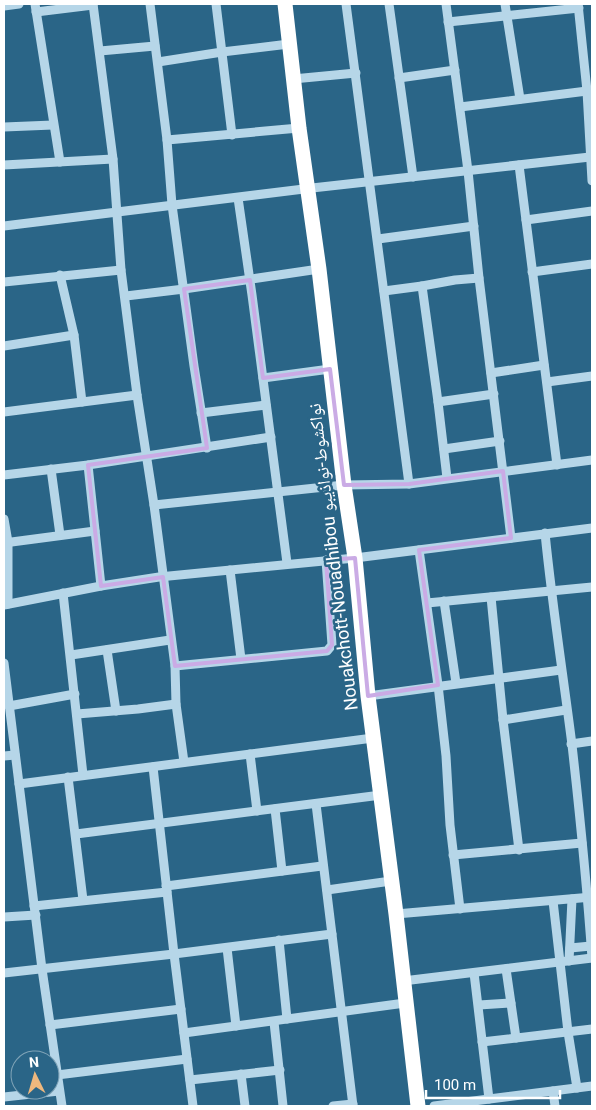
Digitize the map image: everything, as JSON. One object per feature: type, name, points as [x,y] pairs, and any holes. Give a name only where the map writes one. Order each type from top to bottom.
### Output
[{"type":"highway","name":"Nouakchott-Nouadhibou نواكشوط-نواذيبو","points":[[285,4],[354,558],[368,696],[418,1106]]},
{"type":"street","points":[[4,6],[19,4]]},
{"type":"street","points":[[60,162],[35,8],[93,4],[113,159],[121,270],[175,666],[176,704],[184,762]]},
{"type":"street","points":[[150,4],[168,140],[172,206],[207,448]]},
{"type":"street","points":[[216,4],[232,135]]},
{"type":"street","points":[[346,4],[409,484]]},
{"type":"street","points":[[389,4],[413,177]]},
{"type":"street","points":[[446,4],[468,170],[479,278],[511,538]]},
{"type":"street","points":[[505,4],[520,99]]},
{"type":"street","points":[[448,22],[579,6],[591,143],[592,181]]},
{"type":"street","points":[[158,62],[289,44]]},
{"type":"street","points":[[100,51],[155,46]]},
{"type":"street","points":[[398,78],[454,70]]},
{"type":"street","points":[[293,79],[356,73]]},
{"type":"street","points":[[460,106],[587,90]]},
{"type":"street","points":[[4,127],[53,125]]},
{"type":"street","points":[[168,140],[299,128]]},
{"type":"street","points":[[4,226],[590,157]]},
{"type":"street","points":[[4,165],[113,159]]},
{"type":"street","points":[[518,165],[557,465]]},
{"type":"street","points":[[238,198],[287,563]]},
{"type":"street","points":[[526,220],[592,211]]},
{"type":"street","points":[[378,239],[474,226]]},
{"type":"street","points":[[532,272],[592,264]]},
{"type":"street","points":[[126,296],[319,269]]},
{"type":"street","points":[[4,282],[121,270]]},
{"type":"street","points":[[60,275],[74,335],[82,402]]},
{"type":"street","points":[[384,291],[479,278]]},
{"type":"street","points":[[422,286],[447,478]]},
{"type":"street","points":[[4,346],[74,335]]},
{"type":"street","points":[[491,373],[544,365]]},
{"type":"street","points":[[263,378],[330,369]]},
{"type":"street","points":[[547,382],[592,376]]},
{"type":"street","points":[[438,402],[494,394]]},
{"type":"street","points":[[4,412],[137,395]]},
{"type":"street","points":[[201,413],[266,406]]},
{"type":"street","points":[[4,475],[88,465],[271,438]]},
{"type":"street","points":[[444,449],[500,441]]},
{"type":"street","points":[[154,505],[344,485],[409,484],[592,460]]},
{"type":"street","points":[[88,465],[101,586]]},
{"type":"street","points":[[51,469],[60,535]]},
{"type":"street","points":[[4,519],[6,605],[101,586],[163,577],[287,563],[354,558],[592,528]]},
{"type":"street","points":[[6,542],[95,531]]},
{"type":"street","points":[[403,981],[592,958],[590,897],[545,533]]},
{"type":"street","points":[[419,550],[438,685],[446,756],[453,854],[460,909]]},
{"type":"street","points":[[175,666],[327,650],[330,648],[332,645],[326,560]]},
{"type":"street","points":[[230,570],[241,659]]},
{"type":"street","points":[[427,603],[592,587]]},
{"type":"street","points":[[63,593],[83,775]]},
{"type":"street","points":[[491,597],[498,677],[519,850]]},
{"type":"street","points":[[444,602],[456,683]]},
{"type":"street","points":[[71,655],[170,640]]},
{"type":"street","points":[[107,650],[116,711]]},
{"type":"street","points":[[4,663],[53,1050]]},
{"type":"street","points":[[368,696],[438,685],[562,670]]},
{"type":"street","points":[[9,706],[75,694]]},
{"type":"street","points":[[77,714],[176,704]]},
{"type":"street","points":[[503,720],[566,710]]},
{"type":"street","points":[[19,784],[373,738]]},
{"type":"street","points":[[571,744],[592,741]]},
{"type":"street","points":[[250,754],[257,811]]},
{"type":"street","points":[[4,756],[15,755]]},
{"type":"street","points":[[153,767],[193,1106]]},
{"type":"street","points":[[68,777],[83,900]]},
{"type":"street","points":[[76,834],[381,795]]},
{"type":"street","points":[[316,804],[322,866],[327,890],[353,1105],[333,1106]]},
{"type":"street","points":[[275,809],[282,871]]},
{"type":"street","points":[[453,854],[519,850],[582,843]]},
{"type":"street","points":[[4,917],[83,900],[167,890],[322,866]]},
{"type":"street","points":[[327,890],[391,881]]},
{"type":"street","points":[[396,914],[590,897]]},
{"type":"street","points":[[564,961],[570,948],[572,899]]},
{"type":"street","points":[[553,901],[564,961],[568,1032],[577,1088]]},
{"type":"street","points":[[4,973],[227,948],[332,934]]},
{"type":"street","points":[[279,940],[287,1019]]},
{"type":"street","points":[[570,948],[591,946]]},
{"type":"street","points":[[227,948],[236,1026]]},
{"type":"street","points":[[506,969],[516,1038]]},
{"type":"street","points":[[474,973],[489,1099]]},
{"type":"street","points":[[184,1033],[405,1003]]},
{"type":"street","points":[[479,1005],[511,1003]]},
{"type":"street","points":[[50,1026],[181,1009]]},
{"type":"street","points":[[274,1022],[284,1106]]},
{"type":"street","points":[[482,1042],[592,1029]]},
{"type":"street","points":[[60,1075],[187,1059]]},
{"type":"street","points":[[190,1080],[280,1070]]},
{"type":"street","points":[[241,1074],[245,1106]]},
{"type":"street","points":[[434,1106],[592,1086]]},
{"type":"street","points":[[553,1091],[555,1106]]},
{"type":"highlighted area","points":[[250,280],[263,378],[330,369],[344,485],[409,484],[503,471],[511,538],[419,550],[438,685],[368,696],[355,558],[326,560],[332,645],[327,651],[175,666],[163,577],[101,586],[88,465],[207,448],[184,289]]}]
